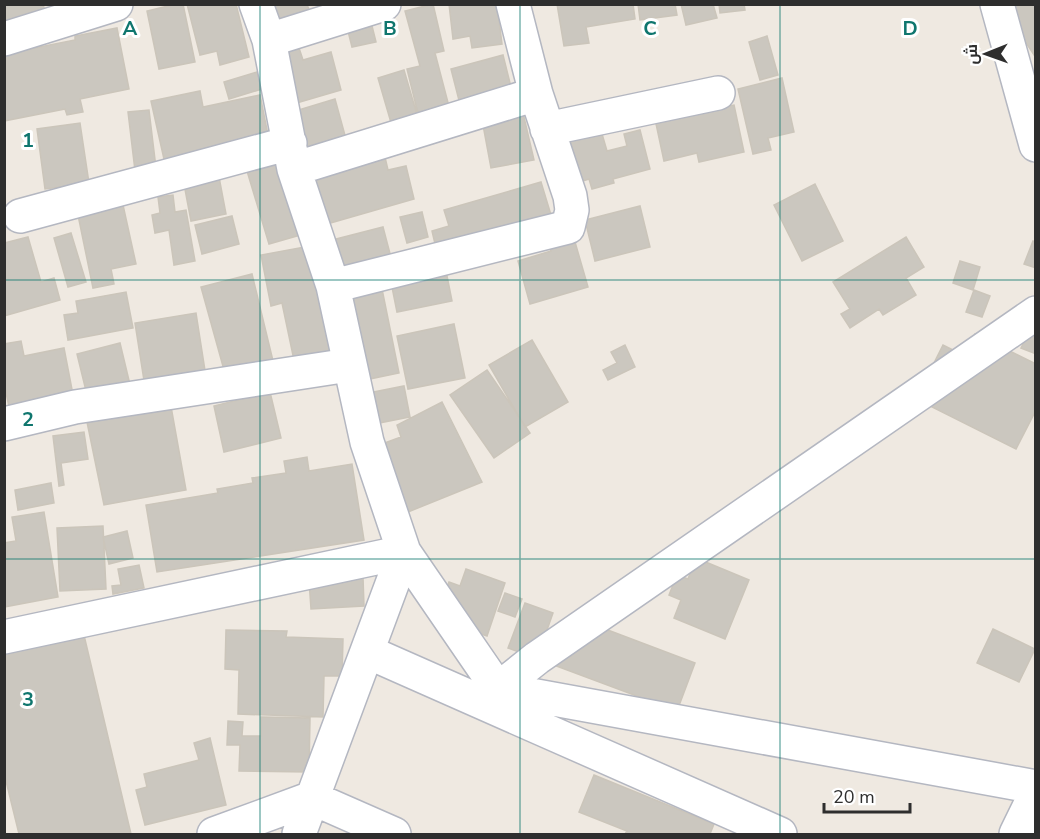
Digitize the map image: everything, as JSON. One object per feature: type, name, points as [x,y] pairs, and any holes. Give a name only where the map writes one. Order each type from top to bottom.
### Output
[{"type":"street","points":[[4,39],[116,4]]},
{"type":"street","points":[[256,4],[269,40],[292,156],[333,286],[367,442],[404,552],[498,689],[1035,787]]},
{"type":"street","points":[[269,40],[384,4]]},
{"type":"street","points":[[333,286],[568,227],[572,210],[570,196],[536,94],[513,4]]},
{"type":"street","points":[[997,4],[1035,146]]},
{"type":"street","points":[[547,129],[718,93]]},
{"type":"street","points":[[20,216],[292,156],[536,94]]},
{"type":"street","points":[[498,689],[537,658],[1035,313]]},
{"type":"street","points":[[4,424],[75,407],[350,365]]},
{"type":"street","points":[[4,636],[404,552]]},
{"type":"street","points":[[299,834],[404,552]]},
{"type":"street","points":[[368,652],[780,834]]},
{"type":"street","points":[[1016,834],[1035,793]]},
{"type":"street","points":[[214,834],[312,798],[394,834]]},
{"type":"building","points":[[4,4],[43,4],[47,19],[4,31]]},
{"type":"building","points":[[183,4],[195,62],[159,69],[147,11]]},
{"type":"building","points":[[187,4],[236,4],[249,57],[220,65],[217,51],[200,55]]},
{"type":"building","points":[[261,4],[307,4],[311,16],[271,31]]},
{"type":"building","points":[[433,4],[444,51],[435,53],[452,118],[421,126],[407,69],[420,66],[405,11]]},
{"type":"building","points":[[449,4],[497,4],[502,44],[472,48],[470,36],[453,39]]},
{"type":"building","points":[[557,4],[633,4],[635,19],[586,27],[589,43],[564,46]]},
{"type":"building","points":[[638,4],[675,4],[677,15],[640,20]]},
{"type":"building","points":[[681,4],[713,4],[717,18],[686,25]]},
{"type":"building","points":[[719,4],[744,4],[745,10],[720,13]]},
{"type":"building","points":[[1012,4],[1036,4],[1036,58],[1004,9]]},
{"type":"building","points":[[372,26],[376,42],[352,47],[348,31]]},
{"type":"building","points":[[117,28],[129,89],[80,99],[83,112],[67,115],[65,109],[4,121],[4,54],[75,40],[75,36]]},
{"type":"building","points":[[767,36],[778,75],[760,80],[749,42]]},
{"type":"building","points":[[298,45],[303,60],[331,52],[341,90],[293,104],[278,51]]},
{"type":"building","points":[[503,55],[514,99],[462,112],[451,69]]},
{"type":"building","points":[[404,70],[418,118],[392,126],[378,78]]},
{"type":"building","points":[[257,72],[262,89],[229,99],[224,82]]},
{"type":"building","points":[[782,78],[794,132],[768,138],[771,150],[753,154],[738,89]]},
{"type":"building","points":[[200,91],[203,107],[260,95],[269,140],[166,168],[151,101]]},
{"type":"building","points":[[335,99],[349,150],[306,162],[292,112]]},
{"type":"building","points":[[734,105],[744,152],[699,162],[697,153],[664,161],[655,119]]},
{"type":"building","points":[[149,110],[157,176],[136,179],[128,112]]},
{"type":"building","points":[[523,113],[534,160],[491,168],[483,125]]},
{"type":"building","points":[[80,123],[89,183],[45,189],[37,129]]},
{"type":"building","points":[[600,127],[607,151],[627,146],[624,134],[640,130],[650,169],[613,179],[614,183],[592,189],[589,179],[570,185],[558,138]]},
{"type":"building","points":[[384,153],[388,170],[406,166],[414,199],[320,226],[308,177]]},
{"type":"building","points":[[282,160],[304,234],[269,244],[247,171]]},
{"type":"building","points":[[219,177],[226,214],[191,221],[184,184]]},
{"type":"building","points":[[541,182],[551,215],[436,248],[432,231],[449,226],[444,210]]},
{"type":"building","points":[[815,184],[843,241],[802,261],[774,205]]},
{"type":"building","points":[[173,195],[175,212],[186,210],[195,261],[174,265],[169,230],[155,233],[152,215],[160,213],[158,197]]},
{"type":"building","points":[[123,205],[136,264],[111,269],[114,284],[93,288],[78,215]]},
{"type":"building","points":[[640,206],[650,247],[595,261],[585,220]]},
{"type":"building","points":[[422,212],[428,237],[407,243],[400,217]]},
{"type":"building","points":[[232,216],[239,244],[202,254],[195,225]]},
{"type":"building","points":[[383,227],[393,265],[338,279],[328,241]]},
{"type":"building","points":[[71,233],[86,282],[68,287],[54,238]]},
{"type":"building","points":[[573,235],[588,287],[530,304],[518,261],[551,251],[548,242]]},
{"type":"building","points":[[28,237],[41,282],[54,278],[60,300],[4,316],[4,243]]},
{"type":"building","points":[[906,237],[924,267],[906,278],[916,295],[883,315],[879,309],[850,328],[841,314],[850,309],[833,282]]},
{"type":"building","points":[[1033,241],[1036,242],[1036,268],[1024,264]]},
{"type":"building","points":[[315,245],[336,351],[294,360],[282,303],[271,306],[261,255]]},
{"type":"building","points":[[960,261],[980,267],[973,290],[953,283]]},
{"type":"building","points":[[252,274],[274,365],[226,377],[201,287]]},
{"type":"building","points":[[447,276],[452,301],[397,312],[392,287]]},
{"type":"building","points":[[382,289],[399,373],[360,381],[343,297]]},
{"type":"building","points":[[974,290],[990,296],[982,317],[966,312]]},
{"type":"building","points":[[126,292],[133,328],[68,340],[64,315],[78,313],[76,301]]},
{"type":"building","points":[[196,313],[206,377],[145,387],[135,323]]},
{"type":"building","points":[[1036,317],[1036,354],[1021,348]]},
{"type":"building","points":[[454,324],[465,378],[408,389],[397,336]]},
{"type":"building","points":[[975,334],[1036,364],[1036,410],[1016,449],[916,399],[943,345],[965,356]]},
{"type":"building","points":[[532,340],[568,402],[525,427],[489,365]]},
{"type":"building","points":[[21,341],[24,356],[64,348],[74,400],[10,412],[4,383],[4,344]]},
{"type":"building","points":[[120,343],[132,393],[89,403],[77,354]]},
{"type":"building","points":[[625,345],[635,367],[608,380],[603,370],[617,363],[611,352]]},
{"type":"building","points":[[487,370],[530,433],[494,458],[450,395]]},
{"type":"building","points":[[404,386],[410,417],[374,424],[368,393]]},
{"type":"building","points":[[270,392],[281,438],[224,452],[214,406]]},
{"type":"building","points":[[170,401],[186,490],[104,505],[87,422]]},
{"type":"building","points":[[442,402],[482,482],[408,512],[382,444],[401,437],[397,425]]},
{"type":"building","points":[[84,432],[88,459],[61,463],[64,485],[59,486],[53,436]]},
{"type":"building","points":[[307,457],[309,471],[352,464],[364,540],[157,572],[146,505],[218,493],[217,489],[253,483],[252,478],[286,473],[284,461]]},
{"type":"building","points":[[51,483],[54,503],[18,510],[15,490]]},
{"type":"building","points":[[44,512],[58,597],[4,607],[4,543],[16,541],[12,517]]},
{"type":"building","points":[[103,526],[106,589],[60,591],[57,528]]},
{"type":"building","points":[[127,531],[133,558],[109,564],[103,537]]},
{"type":"building","points":[[696,558],[749,580],[725,639],[674,618],[681,600],[669,595],[677,575],[688,579]]},
{"type":"building","points":[[139,565],[144,588],[113,594],[112,586],[121,585],[118,569]]},
{"type":"building","points":[[466,569],[505,583],[487,636],[436,618],[449,582],[460,586]]},
{"type":"building","points":[[363,577],[364,606],[311,609],[309,580]]},
{"type":"building","points":[[505,593],[522,599],[515,617],[498,611]]},
{"type":"building","points":[[525,603],[553,613],[542,644],[571,656],[584,621],[695,663],[677,711],[508,648]]},
{"type":"building","points":[[993,629],[1035,649],[1019,682],[977,663]]},
{"type":"building","points":[[226,630],[287,631],[286,637],[343,639],[342,676],[324,676],[323,717],[238,714],[239,670],[225,669]]},
{"type":"building","points":[[83,631],[131,834],[19,834],[4,773],[4,649]]},
{"type":"building","points":[[261,717],[310,718],[309,772],[239,771],[240,745],[227,745],[228,721],[243,722],[242,736],[261,736]]},
{"type":"building","points":[[210,738],[226,805],[145,825],[136,790],[147,787],[144,774],[199,760],[194,743]]},
{"type":"building","points":[[594,775],[714,824],[710,834],[625,834],[627,831],[579,812]]}]
